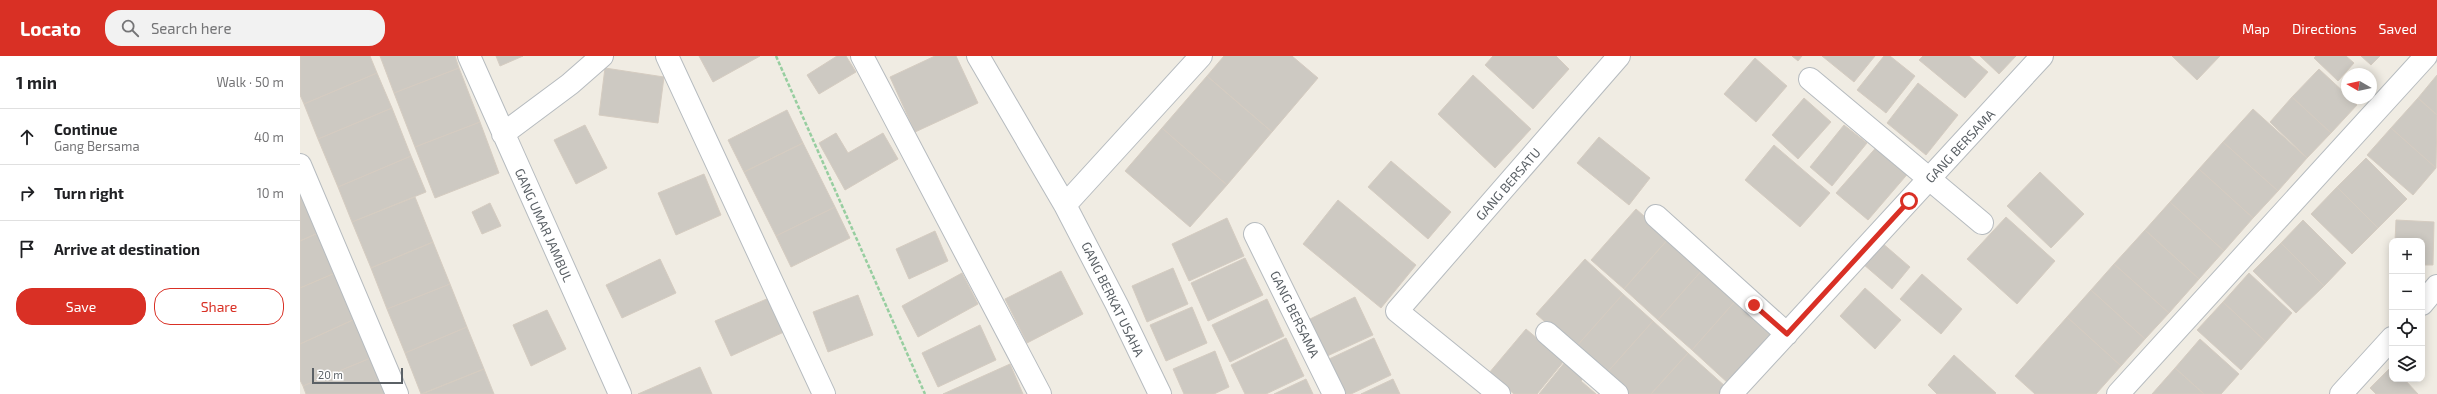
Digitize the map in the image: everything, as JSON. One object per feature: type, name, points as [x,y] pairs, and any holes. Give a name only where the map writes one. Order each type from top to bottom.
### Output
[{"type":"street","name":"GANG UMAR JAMBUL","points":[[469,56],[620,394]]},
{"type":"street","points":[[503,134],[570,84],[602,56]]},
{"type":"street","points":[[667,56],[824,394]]},
{"type":"street","points":[[862,56],[1040,394]]},
{"type":"street","name":"GANG BERKAT USAHA","points":[[978,56],[1065,205],[1117,305],[1160,394]]},
{"type":"street","points":[[1065,205],[1201,56]]},
{"type":"street","name":"GANG BERSATU","points":[[1499,394],[1397,311],[1618,56]]},
{"type":"street","name":"GANG BERSAMA","points":[[1731,394],[2042,56]]},
{"type":"street","points":[[2118,394],[2426,56]]},
{"type":"street","points":[[1810,79],[1982,223]]},
{"type":"street","points":[[300,165],[397,394]]},
{"type":"street","points":[[1656,216],[1787,334]]},
{"type":"street","name":"GANG BERSAMA","points":[[1255,234],[1334,394]]},
{"type":"street","points":[[2425,300],[2437,286]]},
{"type":"street","points":[[1547,333],[1617,394]]},
{"type":"street","points":[[2341,394],[2389,341]]},
{"type":"path","points":[[776,56],[925,394]]},
{"type":"building","points":[[300,56],[370,56],[377,73],[304,104],[300,95]]},
{"type":"building","points":[[380,56],[455,56],[459,68],[394,93]]},
{"type":"building","points":[[496,56],[523,56],[500,66]]},
{"type":"building","points":[[699,56],[760,56],[713,82]]},
{"type":"building","points":[[837,56],[846,56],[856,72],[819,94],[807,75]]},
{"type":"building","points":[[935,56],[956,56],[978,103],[915,132],[890,77]]},
{"type":"building","points":[[1224,56],[1292,56],[1318,78],[1272,132],[1207,76]]},
{"type":"building","points":[[1493,56],[1556,56],[1569,69],[1533,109],[1485,65]]},
{"type":"building","points":[[1792,56],[1802,56],[1798,61]]},
{"type":"building","points":[[1822,56],[1875,56],[1854,82]]},
{"type":"building","points":[[1884,56],[1890,56],[1915,76],[1886,113],[1857,90]]},
{"type":"building","points":[[1923,56],[1969,56],[1988,72],[1965,98],[1919,60]]},
{"type":"building","points":[[1980,56],[2016,56],[1999,74]]},
{"type":"building","points":[[2172,56],[2220,56],[2197,80]]},
{"type":"building","points":[[2316,56],[2346,56],[2354,63],[2350,68],[2341,68],[2341,78],[2338,81],[2314,58]]},
{"type":"building","points":[[2361,56],[2380,56],[2371,65]]},
{"type":"building","points":[[1755,58],[1787,86],[1756,122],[1724,94]]},
{"type":"building","points":[[459,68],[480,122],[415,147],[394,93]]},
{"type":"building","points":[[605,68],[664,77],[658,123],[599,115]]},
{"type":"building","points":[[2319,69],[2341,89],[2341,104],[2357,105],[2331,133],[2292,97]]},
{"type":"building","points":[[377,73],[392,108],[318,139],[304,104]]},
{"type":"building","points":[[1473,75],[1531,129],[1495,168],[1438,114]]},
{"type":"building","points":[[2437,75],[2437,115],[2418,98]]},
{"type":"building","points":[[1207,76],[1272,132],[1227,185],[1162,128]]},
{"type":"building","points":[[1918,83],[1958,115],[1926,155],[1887,123]]},
{"type":"building","points":[[2292,97],[2331,133],[2307,158],[2270,122]]},
{"type":"building","points":[[1804,98],[1831,122],[1798,159],[1772,135]]},
{"type":"building","points":[[2418,98],[2437,115],[2436,168],[2391,128]]},
{"type":"building","points":[[392,108],[411,156],[338,187],[318,139]]},
{"type":"building","points":[[2253,109],[2307,158],[2278,191],[2223,142]]},
{"type":"building","points":[[787,110],[803,143],[744,172],[728,140]]},
{"type":"building","points":[[480,122],[499,173],[435,198],[415,147]]},
{"type":"building","points":[[585,125],[607,168],[576,184],[554,140]]},
{"type":"building","points":[[1844,125],[1867,143],[1832,186],[1810,167]]},
{"type":"building","points":[[1162,128],[1227,185],[1190,227],[1125,171]]},
{"type":"building","points":[[2391,128],[2436,168],[2413,195],[2367,155]]},
{"type":"building","points":[[836,133],[848,153],[883,133],[898,159],[845,190],[819,143]]},
{"type":"building","points":[[1599,137],[1650,178],[1629,205],[1577,163]]},
{"type":"building","points":[[2223,142],[2278,191],[2253,218],[2199,169]]},
{"type":"building","points":[[803,143],[835,207],[776,236],[744,172]]},
{"type":"building","points":[[1880,143],[1911,170],[1868,220],[1836,193]]},
{"type":"building","points":[[1774,145],[1830,193],[1800,227],[1745,180]]},
{"type":"building","points":[[411,156],[426,192],[352,222],[338,187]]},
{"type":"building","points":[[2366,158],[2407,199],[2378,228],[2337,187]]},
{"type":"building","points":[[1391,161],[1451,212],[1428,239],[1368,187]]},
{"type":"building","points":[[2199,169],[2253,218],[2224,251],[2170,202]]},
{"type":"building","points":[[2040,172],[2084,214],[2051,248],[2007,206]]},
{"type":"building","points":[[704,174],[721,215],[676,235],[658,193]]},
{"type":"building","points":[[2337,187],[2378,228],[2352,254],[2311,214]]},
{"type":"building","points":[[300,193],[318,233],[300,241]]},
{"type":"building","points":[[415,197],[433,242],[371,268],[352,222]]},
{"type":"building","points":[[1338,200],[1416,265],[1381,308],[1303,244]]},
{"type":"building","points":[[2170,202],[2224,251],[2199,279],[2145,230]]},
{"type":"building","points":[[490,203],[501,226],[482,234],[472,212]]},
{"type":"building","points":[[835,207],[850,238],[791,267],[776,236]]},
{"type":"building","points":[[1636,209],[1669,238],[1624,289],[1591,260]]},
{"type":"building","points":[[2006,217],[2055,261],[2017,304],[1967,259]]},
{"type":"building","points":[[1227,218],[1244,256],[1189,281],[1172,244]]},
{"type":"building","points":[[2303,220],[2346,263],[2324,286],[2281,243]]},
{"type":"building","points":[[2396,220],[2434,222],[2433,265],[2425,265],[2425,238],[2395,238]]},
{"type":"building","points":[[2145,230],[2199,279],[2169,313],[2114,264]]},
{"type":"building","points":[[935,231],[948,261],[909,279],[896,249]]},
{"type":"building","points":[[318,233],[335,273],[300,288],[300,241]]},
{"type":"building","points":[[1669,238],[1703,269],[1658,320],[1624,289]]},
{"type":"building","points":[[433,242],[450,284],[387,309],[371,268]]},
{"type":"building","points":[[1881,242],[1910,267],[1892,289],[1863,264]]},
{"type":"building","points":[[2281,243],[2324,286],[2296,313],[2253,271]]},
{"type":"building","points":[[1245,258],[1263,295],[1208,321],[1191,283]]},
{"type":"building","points":[[660,259],[676,293],[622,318],[606,285]]},
{"type":"building","points":[[1585,259],[1623,294],[1575,348],[1536,314]]},
{"type":"building","points":[[2114,264],[2169,313],[2145,339],[2091,290]]},
{"type":"building","points":[[1173,268],[1188,304],[1147,322],[1132,286]]},
{"type":"building","points":[[1703,269],[1737,299],[1692,350],[1658,320]]},
{"type":"building","points":[[1061,271],[1083,314],[1027,343],[1005,299]]},
{"type":"building","points":[[335,273],[355,319],[300,344],[300,288]]},
{"type":"building","points":[[962,273],[978,304],[918,337],[902,306]]},
{"type":"building","points":[[2249,273],[2292,313],[2266,342],[2223,302]]},
{"type":"building","points":[[1922,274],[1962,309],[1941,334],[1900,299]]},
{"type":"building","points":[[450,284],[467,327],[405,353],[387,309]]},
{"type":"building","points":[[1865,288],[1901,320],[1875,349],[1840,316]]},
{"type":"building","points":[[2091,290],[2145,339],[2121,366],[2067,317]]},
{"type":"building","points":[[1623,294],[1653,321],[1604,376],[1575,348]]},
{"type":"building","points":[[858,295],[873,335],[828,352],[813,312]]},
{"type":"building","points":[[1355,297],[1373,335],[1325,357],[1308,320]]},
{"type":"building","points":[[769,298],[784,332],[731,356],[715,321]]},
{"type":"building","points":[[1267,299],[1284,336],[1230,362],[1212,325]]},
{"type":"building","points":[[1737,299],[1774,333],[1729,384],[1692,350]]},
{"type":"building","points":[[2223,302],[2266,342],[2241,370],[2197,330]]},
{"type":"building","points":[[1192,307],[1207,343],[1166,361],[1150,325]]},
{"type":"building","points":[[547,310],[566,349],[531,366],[513,325]]},
{"type":"building","points":[[2067,317],[2121,366],[2096,394],[2035,394],[2015,376]]},
{"type":"building","points":[[355,319],[373,357],[303,386],[300,380],[300,344]]},
{"type":"building","points":[[1653,321],[1688,353],[1651,394],[1625,394],[1604,376]]},
{"type":"building","points":[[980,325],[996,360],[938,387],[922,353]]},
{"type":"building","points":[[467,327],[484,369],[421,394],[405,353]]},
{"type":"building","points":[[1526,329],[1564,361],[1537,394],[1514,394],[1489,373]]},
{"type":"building","points":[[1286,338],[1304,376],[1266,394],[1245,394],[1231,365]]},
{"type":"building","points":[[1374,338],[1391,375],[1351,394],[1343,394],[1327,360]]},
{"type":"building","points":[[2200,339],[2239,374],[2221,394],[2204,394],[2175,368]]},
{"type":"building","points":[[1215,351],[1229,387],[1214,394],[1184,394],[1173,369]]},
{"type":"building","points":[[1688,353],[1726,387],[1719,394],[1651,394]]},
{"type":"building","points":[[1954,355],[1996,393],[1937,394],[1928,385]]},
{"type":"building","points":[[373,357],[388,394],[306,394],[303,386]]},
{"type":"building","points":[[1569,357],[1587,372],[1581,381],[1596,394],[1539,394]]},
{"type":"building","points":[[1010,364],[1023,394],[943,394]]},
{"type":"building","points":[[700,367],[712,394],[638,394]]},
{"type":"building","points":[[2175,368],[2204,394],[2152,394]]},
{"type":"building","points":[[484,369],[494,394],[422,394]]},
{"type":"building","points":[[2389,369],[2389,382],[2407,382],[2418,394],[2376,394],[2370,388]]},
{"type":"building","points":[[1306,379],[1313,394],[1274,394]]},
{"type":"building","points":[[1393,379],[1400,394],[1361,394]]},
{"type":"route","points":[[1754,305],[1787,334],[1909,201]]}]
